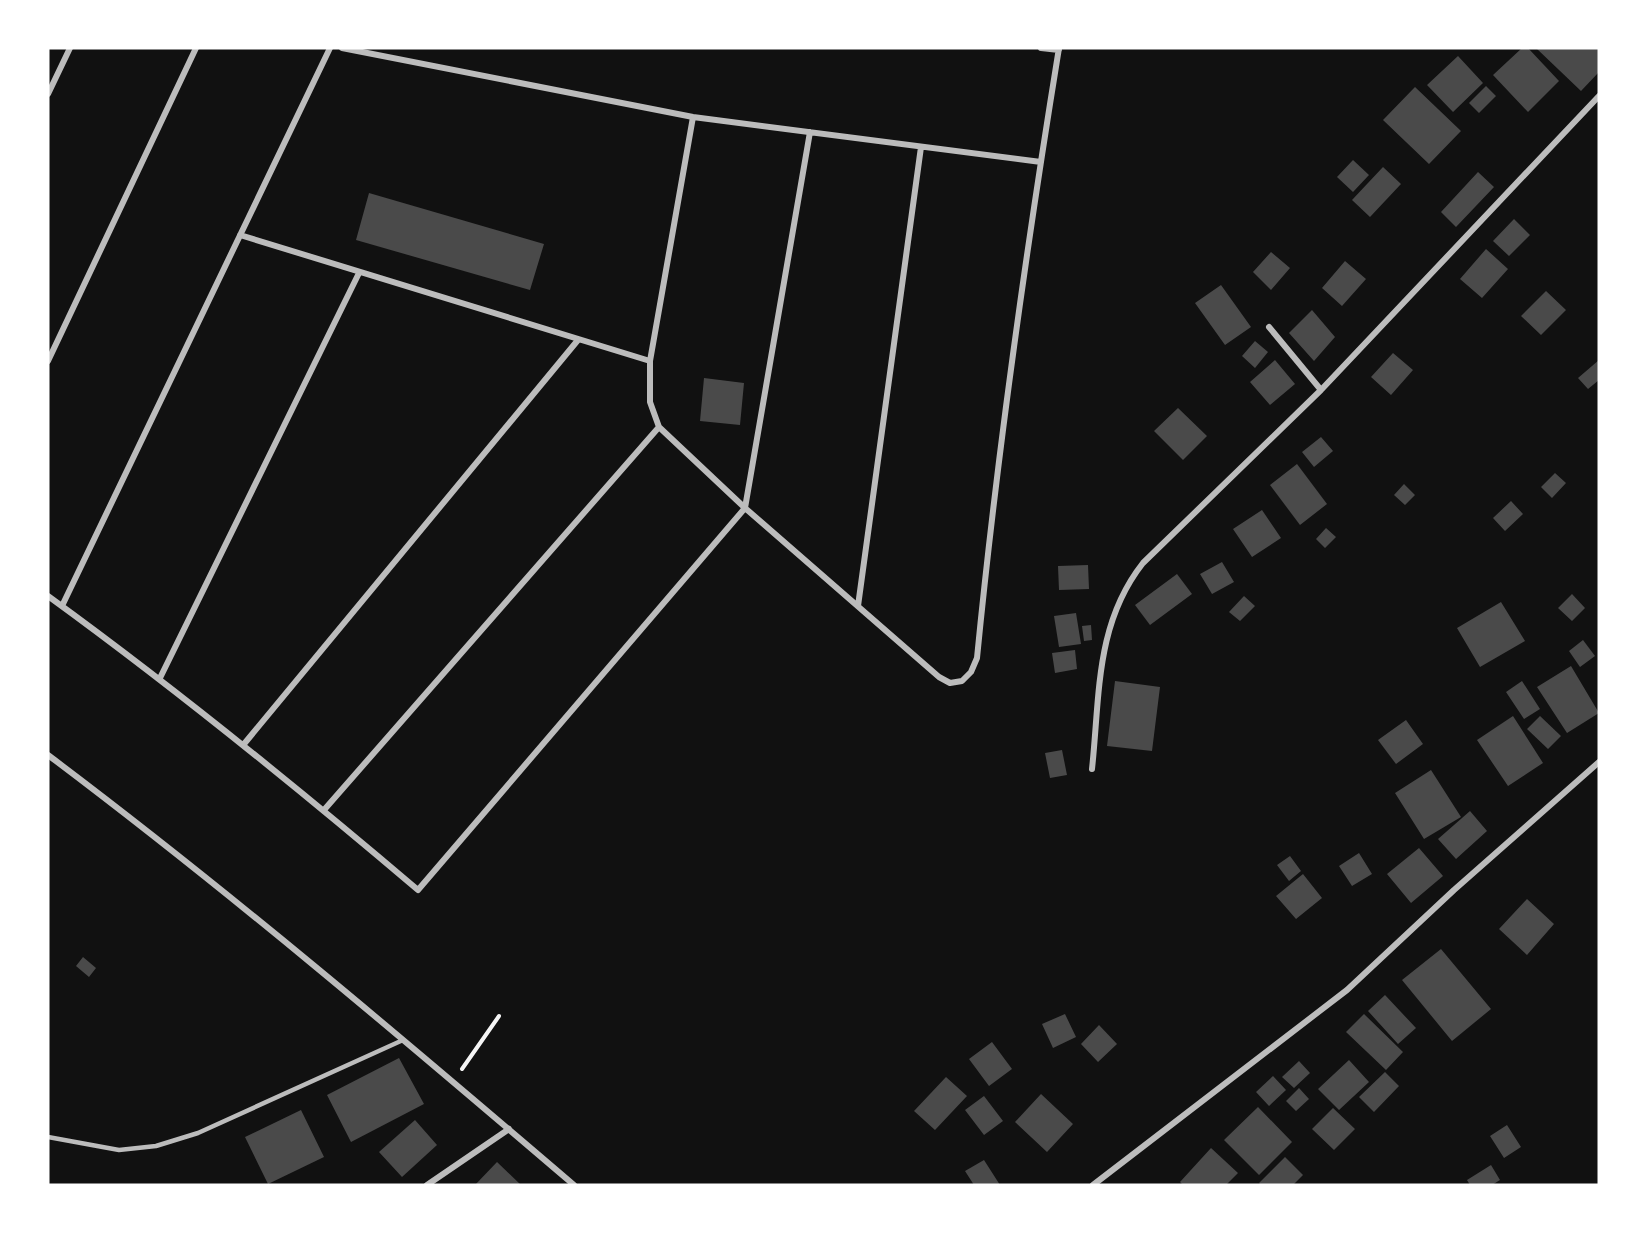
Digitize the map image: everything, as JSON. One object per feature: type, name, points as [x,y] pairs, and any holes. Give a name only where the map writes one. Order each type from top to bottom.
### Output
[{"type":"street","points":[[48,94],[70,48]]},
{"type":"street","points":[[48,362],[196,48]]},
{"type":"street","points":[[62,606],[330,48]]},
{"type":"street","points":[[342,48],[693,117],[1041,162]]},
{"type":"street","points":[[693,117],[650,361],[650,402],[659,427],[745,508],[939,677],[950,683],[962,681],[971,672],[977,658],[996,473],[1059,49],[1041,48]]},
{"type":"street","points":[[1092,769],[1104,646],[1111,619],[1125,586],[1143,563],[1321,390],[1599,96]]},
{"type":"street","points":[[48,596],[160,678],[244,744],[418,890],[745,508],[810,132]]},
{"type":"street","points":[[858,606],[921,147]]},
{"type":"street","points":[[240,236],[650,361]]},
{"type":"street","points":[[160,678],[359,273]]},
{"type":"street","points":[[1269,327],[1321,390]]},
{"type":"street","points":[[244,744],[578,339]]},
{"type":"street","points":[[324,810],[659,427]]},
{"type":"street","points":[[48,755],[158,838],[403,1040],[574,1185]]},
{"type":"street","points":[[1093,1185],[1347,990],[1454,890],[1599,762]]},
{"type":"street","points":[[427,1185],[509,1129]]},
{"type":"lane","points":[[48,1137],[119,1150],[156,1146],[198,1133],[403,1040]]},
{"type":"path","points":[[453,1082],[500,1016]]},
{"type":"building","points":[[1522,48],[1528,48],[1559,81],[1528,112],[1493,75]]},
{"type":"building","points":[[1536,48],[1599,48],[1599,72],[1581,91]]},
{"type":"building","points":[[1458,56],[1483,83],[1453,112],[1427,85]]},
{"type":"building","points":[[1486,86],[1496,96],[1479,113],[1469,103]]},
{"type":"building","points":[[1415,87],[1461,131],[1429,164],[1383,120]]},
{"type":"building","points":[[1353,160],[1369,175],[1353,192],[1337,177]]},
{"type":"building","points":[[1383,167],[1401,184],[1370,217],[1352,200]]},
{"type":"building","points":[[1478,172],[1494,187],[1456,227],[1441,212]]},
{"type":"building","points":[[369,193],[544,244],[530,290],[356,240]]},
{"type":"building","points":[[1514,219],[1530,235],[1509,256],[1493,241]]},
{"type":"building","points":[[1486,249],[1508,269],[1482,298],[1460,279]]},
{"type":"building","points":[[1271,252],[1290,268],[1271,290],[1253,272]]},
{"type":"building","points":[[1345,261],[1366,279],[1342,306],[1322,288]]},
{"type":"building","points":[[1221,285],[1251,327],[1225,345],[1195,303]]},
{"type":"building","points":[[1546,291],[1566,310],[1541,335],[1521,316]]},
{"type":"building","points":[[1312,310],[1335,337],[1314,361],[1289,333]]},
{"type":"building","points":[[1255,341],[1268,352],[1255,368],[1242,356]]},
{"type":"building","points":[[1393,353],[1413,370],[1391,395],[1371,377]]},
{"type":"building","points":[[1275,360],[1295,384],[1270,405],[1250,382]]},
{"type":"building","points":[[1599,360],[1599,380],[1588,389],[1578,378]]},
{"type":"building","points":[[704,378],[744,383],[740,425],[700,421]]},
{"type":"building","points":[[1178,408],[1207,436],[1183,460],[1154,431]]},
{"type":"building","points":[[1321,437],[1333,451],[1314,467],[1302,452]]},
{"type":"building","points":[[1297,464],[1327,504],[1300,525],[1270,485]]},
{"type":"building","points":[[1555,473],[1566,483],[1552,498],[1541,487]]},
{"type":"building","points":[[1404,484],[1415,495],[1405,505],[1394,495]]},
{"type":"building","points":[[1511,501],[1523,514],[1505,531],[1493,518]]},
{"type":"building","points":[[1262,510],[1281,538],[1252,557],[1233,529]]},
{"type":"building","points":[[1326,528],[1336,537],[1325,548],[1316,539]]},
{"type":"building","points":[[1222,562],[1234,582],[1212,594],[1200,574]]},
{"type":"building","points":[[1088,565],[1089,589],[1059,590],[1058,566]]},
{"type":"building","points":[[1177,574],[1192,594],[1150,625],[1135,605]]},
{"type":"building","points":[[1572,594],[1585,608],[1572,621],[1558,608]]},
{"type":"building","points":[[1244,596],[1255,606],[1240,621],[1229,612]]},
{"type":"building","points":[[1501,602],[1525,641],[1480,667],[1457,628]]},
{"type":"building","points":[[1076,613],[1081,644],[1059,647],[1054,616]]},
{"type":"building","points":[[1091,625],[1092,640],[1084,641],[1082,626]]},
{"type":"building","points":[[1583,640],[1595,656],[1580,667],[1569,651]]},
{"type":"building","points":[[1075,650],[1077,669],[1055,673],[1052,653]]},
{"type":"building","points":[[1571,666],[1599,713],[1567,733],[1537,687]]},
{"type":"building","points":[[1115,681],[1160,687],[1152,751],[1107,746]]},
{"type":"building","points":[[1522,681],[1540,709],[1524,719],[1506,692]]},
{"type":"building","points":[[1513,716],[1543,763],[1508,786],[1477,740]]},
{"type":"building","points":[[1540,716],[1561,736],[1548,749],[1527,729]]},
{"type":"building","points":[[1406,720],[1423,744],[1396,764],[1378,740]]},
{"type":"building","points":[[1062,750],[1067,775],[1050,778],[1045,753]]},
{"type":"building","points":[[1431,770],[1461,817],[1424,839],[1395,793]]},
{"type":"building","points":[[1470,811],[1487,831],[1456,859],[1438,839]]},
{"type":"building","points":[[1419,848],[1443,876],[1411,903],[1387,874]]},
{"type":"building","points":[[1359,853],[1372,874],[1352,886],[1339,866]]},
{"type":"building","points":[[1290,856],[1301,871],[1289,881],[1277,865]]},
{"type":"building","points":[[1303,874],[1322,898],[1296,919],[1276,896]]},
{"type":"building","points":[[1527,899],[1554,924],[1527,955],[1499,929]]},
{"type":"building","points":[[1441,949],[1491,1009],[1452,1041],[1402,980]]},
{"type":"building","points":[[83,957],[96,968],[89,977],[76,966]]},
{"type":"building","points":[[1385,995],[1416,1028],[1398,1044],[1368,1011]]},
{"type":"building","points":[[1065,1014],[1076,1037],[1053,1048],[1042,1024]]},
{"type":"building","points":[[1364,1014],[1403,1052],[1386,1070],[1346,1032]]},
{"type":"building","points":[[1099,1025],[1117,1044],[1098,1062],[1081,1044]]},
{"type":"building","points":[[992,1042],[1012,1069],[989,1086],[969,1059]]},
{"type":"building","points":[[399,1058],[424,1104],[351,1142],[327,1095]]},
{"type":"building","points":[[1349,1060],[1369,1082],[1339,1110],[1318,1089]]},
{"type":"building","points":[[1299,1061],[1310,1073],[1294,1088],[1282,1077]]},
{"type":"building","points":[[1385,1072],[1399,1086],[1374,1112],[1359,1097]]},
{"type":"building","points":[[1273,1076],[1286,1090],[1269,1106],[1256,1092]]},
{"type":"building","points":[[946,1077],[967,1096],[935,1130],[914,1111]]},
{"type":"building","points":[[1299,1088],[1309,1099],[1296,1111],[1286,1101]]},
{"type":"building","points":[[1041,1094],[1073,1124],[1047,1152],[1015,1122]]},
{"type":"building","points":[[984,1096],[1003,1121],[984,1135],[965,1110]]},
{"type":"building","points":[[1258,1107],[1292,1142],[1259,1175],[1224,1140]]},
{"type":"building","points":[[1333,1108],[1355,1129],[1334,1150],[1312,1129]]},
{"type":"building","points":[[301,1110],[324,1157],[268,1184],[245,1137]]},
{"type":"building","points":[[415,1120],[437,1145],[402,1177],[379,1152]]},
{"type":"building","points":[[1507,1125],[1521,1147],[1504,1158],[1490,1136]]},
{"type":"building","points":[[1211,1148],[1238,1173],[1226,1185],[1183,1185],[1180,1182]]},
{"type":"building","points":[[1285,1157],[1303,1175],[1293,1185],[1261,1185],[1259,1183]]},
{"type":"building","points":[[984,1160],[1000,1185],[974,1185],[965,1171]]},
{"type":"building","points":[[497,1162],[521,1185],[475,1185]]},
{"type":"building","points":[[1491,1165],[1500,1180],[1492,1185],[1470,1185],[1467,1180]]}]
